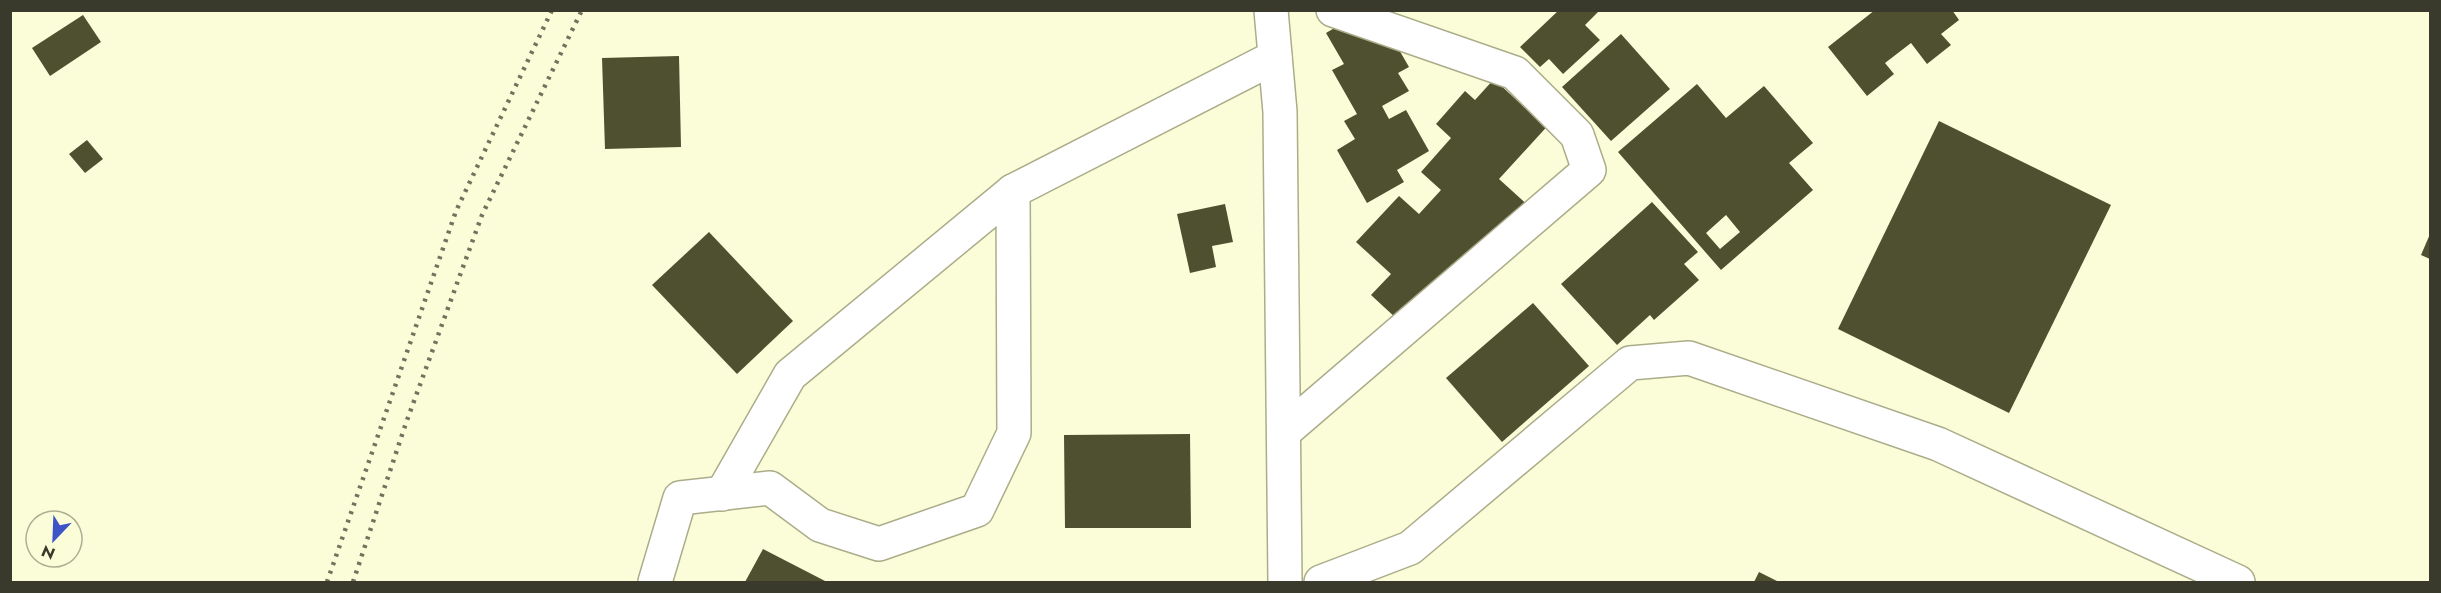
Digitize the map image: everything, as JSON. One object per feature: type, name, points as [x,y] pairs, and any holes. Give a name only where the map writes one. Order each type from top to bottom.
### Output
[{"type":"street","points":[[1271,10],[1280,112],[1285,582]]},
{"type":"street","points":[[1284,432],[1589,170],[1577,135],[1515,73],[1333,10]]},
{"type":"street","points":[[722,494],[790,375],[1013,191],[1275,57]]},
{"type":"street","points":[[655,582],[680,498],[770,488],[820,525],[879,544],[977,510],[1014,433],[1013,191]]},
{"type":"street","points":[[1322,582],[1410,548],[1630,363],[1689,358],[1938,444],[2238,582]]},
{"type":"building","points":[[1365,10],[1376,10],[1409,67],[1398,73],[1409,91],[1382,106],[1389,119],[1406,110],[1429,151],[1397,170],[1404,182],[1367,203],[1337,150],[1355,139],[1344,121],[1357,114],[1332,70],[1344,64],[1326,33]]},
{"type":"building","points":[[1559,10],[1600,10],[1585,25],[1600,40],[1563,74],[1549,59],[1540,67],[1520,47]]},
{"type":"building","points":[[1875,10],[1952,10],[1959,20],[1941,34],[1951,45],[1927,64],[1911,43],[1885,63],[1894,74],[1867,96],[1828,47]]},
{"type":"building","points":[[83,15],[101,42],[50,76],[32,48]]},
{"type":"building","points":[[1621,34],[1670,89],[1611,141],[1562,87]]},
{"type":"building","points":[[679,56],[681,147],[605,149],[602,58]]},
{"type":"building","points":[[1494,79],[1524,107],[1541,89],[1563,109],[1499,179],[1544,220],[1490,278],[1473,262],[1410,331],[1371,295],[1391,274],[1356,242],[1399,196],[1419,214],[1441,190],[1421,172],[1451,138],[1436,124],[1465,91],[1475,100]]},
{"type":"building","points":[[1697,84],[1726,118],[1764,86],[1813,143],[1789,163],[1813,190],[1721,270],[1618,152]],"holes":[[[1726,215],[1740,232],[1720,249],[1706,233]]]},
{"type":"building","points":[[1939,121],[2111,205],[2009,413],[1838,329]]},
{"type":"building","points":[[87,140],[103,159],[85,173],[69,154]]},
{"type":"building","points":[[1652,202],[1698,252],[1684,264],[1699,280],[1654,320],[1650,315],[1617,345],[1561,284]]},
{"type":"building","points":[[1225,204],[1233,242],[1212,246],[1216,267],[1190,273],[1177,214]]},
{"type":"building","points":[[709,232],[793,321],[737,374],[652,285]]},
{"type":"building","points":[[2430,234],[2430,259],[2421,255]]},
{"type":"building","points":[[1533,303],[1589,366],[1502,442],[1446,378]]},
{"type":"building","points":[[1190,434],[1191,528],[1065,528],[1064,435]]},
{"type":"building","points":[[763,549],[827,582],[745,582]]},
{"type":"building","points":[[1759,572],[1779,582],[1754,582]]},
{"type":"railway","points":[[327,582],[456,211],[552,10]]},
{"type":"railway","points":[[353,582],[406,423],[482,215],[582,10]]}]
